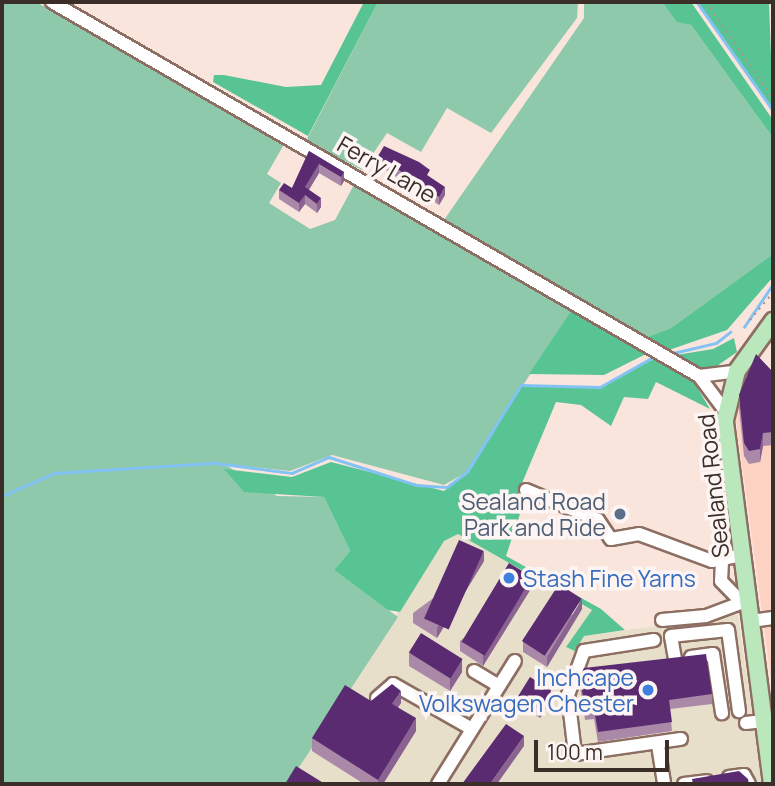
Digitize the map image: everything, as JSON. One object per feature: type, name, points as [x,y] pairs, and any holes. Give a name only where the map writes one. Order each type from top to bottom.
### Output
[{"type":"main road","name":"Sealand Road","points":[[772,784],[751,621],[744,601],[743,555],[726,412],[737,370],[773,321]]},
{"type":"street","name":"Ferry Lane","points":[[52,2],[699,376],[726,412]]},
{"type":"street","points":[[699,376],[737,370]]},
{"type":"street","points":[[526,490],[598,520],[611,539],[639,534],[699,557],[722,562],[743,555]]},
{"type":"street","points":[[662,620],[706,616],[744,601],[720,581],[722,562]]},
{"type":"street","points":[[751,621],[773,618]]},
{"type":"street","points":[[675,659],[671,636],[728,630],[739,711]]},
{"type":"street","points":[[654,640],[588,648],[576,670],[568,695],[576,755],[657,745],[681,739]]},
{"type":"street","points":[[659,660],[713,654],[722,713]]},
{"type":"street","points":[[438,784],[515,661]]},
{"type":"street","points":[[576,670],[590,668]]},
{"type":"street","points":[[474,671],[499,685]]},
{"type":"street","points":[[377,698],[393,684],[472,729]]},
{"type":"street","points":[[746,723],[767,729]]},
{"type":"street","points":[[657,745],[664,784]]},
{"type":"street","points":[[685,784],[744,775],[749,784]]},
{"type":"path","points":[[706,2],[773,99]]},
{"type":"path","points":[[750,320],[773,293]]},
{"type":"shaded area","points":[[758,360],[773,380],[773,694],[735,412]]},
{"type":"shaded area","points":[[458,534],[592,611],[567,646],[575,651],[584,636],[738,615],[762,784],[287,784],[444,541]]},
{"type":"green space","points":[[2,2],[36,2],[286,141],[267,174],[281,183],[269,203],[310,229],[335,220],[356,181],[573,308],[467,472],[444,485],[332,455],[290,471],[224,464],[277,496],[324,497],[350,551],[334,570],[398,617],[288,784],[2,784]]},
{"type":"green space","points":[[364,2],[378,2],[308,136],[213,82],[214,75],[224,75],[286,87],[321,85]]},
{"type":"green space","points":[[378,2],[578,2],[577,18],[491,133],[447,108],[421,152],[387,133],[362,170],[306,141]]},
{"type":"green space","points":[[584,2],[662,2],[677,21],[691,25],[773,138],[773,254],[671,328],[647,337],[444,220],[584,18]]},
{"type":"green space","points":[[662,2],[691,2],[773,120],[773,138],[691,25],[677,22]]},
{"type":"green space","points":[[697,2],[769,2],[773,110]]},
{"type":"green space","points":[[773,254],[773,277],[727,330],[669,350],[647,337],[671,328]]},
{"type":"green space","points":[[573,308],[648,353],[604,375],[529,374]]},
{"type":"green space","points":[[734,338],[737,352],[717,366],[700,368],[676,355],[713,349]]},
{"type":"green space","points":[[656,358],[692,379],[710,409],[656,382],[648,399],[624,397],[611,426],[581,405],[556,402],[520,488],[525,499],[506,556],[601,609],[625,630],[584,636],[575,651],[566,647],[592,610],[458,534],[444,541],[400,612],[388,610],[334,570],[350,551],[324,497],[244,492],[224,469],[292,477],[331,462],[444,491],[467,472],[521,385],[600,387]]},
{"type":"building","points":[[384,146],[430,170],[427,175],[445,187],[439,197],[378,156]]},
{"type":"building","points":[[309,151],[344,172],[341,177],[319,164],[305,187],[321,198],[317,204],[305,195],[299,203],[279,190],[284,183],[292,188]]},
{"type":"building","points":[[756,354],[773,372],[773,432],[763,433],[760,449],[749,451],[744,443],[739,395]]},
{"type":"building","points":[[459,540],[484,551],[449,630],[424,619]]},
{"type":"building","points":[[509,563],[532,577],[485,656],[462,642]]},
{"type":"building","points":[[559,584],[582,599],[545,656],[522,641]]},
{"type":"building","points":[[421,633],[463,659],[450,678],[409,653]]},
{"type":"building","name":"Inchcape Volkswagen Chester","points":[[706,654],[712,694],[669,700],[672,722],[598,732],[594,709],[585,710],[580,676],[584,668]]},
{"type":"building","points":[[530,677],[551,690],[540,709],[518,696]]},
{"type":"building","points":[[392,684],[401,691],[392,704],[416,718],[378,780],[312,738],[345,685],[371,701]]},
{"type":"building","points":[[506,724],[524,736],[490,784],[462,784]]},
{"type":"building","points":[[296,766],[325,784],[285,784]]},
{"type":"building","points":[[739,771],[748,779],[749,784],[693,784],[692,779]]},
{"type":"waterway","points":[[697,2],[773,110]]},
{"type":"waterway","points":[[744,327],[773,284]]},
{"type":"waterway","points":[[673,353],[716,343],[730,332]]},
{"type":"waterway","points":[[2,496],[55,473],[216,463],[292,473],[329,457],[417,485],[447,487],[467,472],[521,385],[600,387],[653,357]]},
{"type":"place","name":"Sealand Road Park and Ride","points":[[620,514]]},
{"type":"place","name":"Stash Fine Yarns","points":[[509,578]]},
{"type":"place","name":"Inchcape Volkswagen Chester","points":[[648,690]]}]
